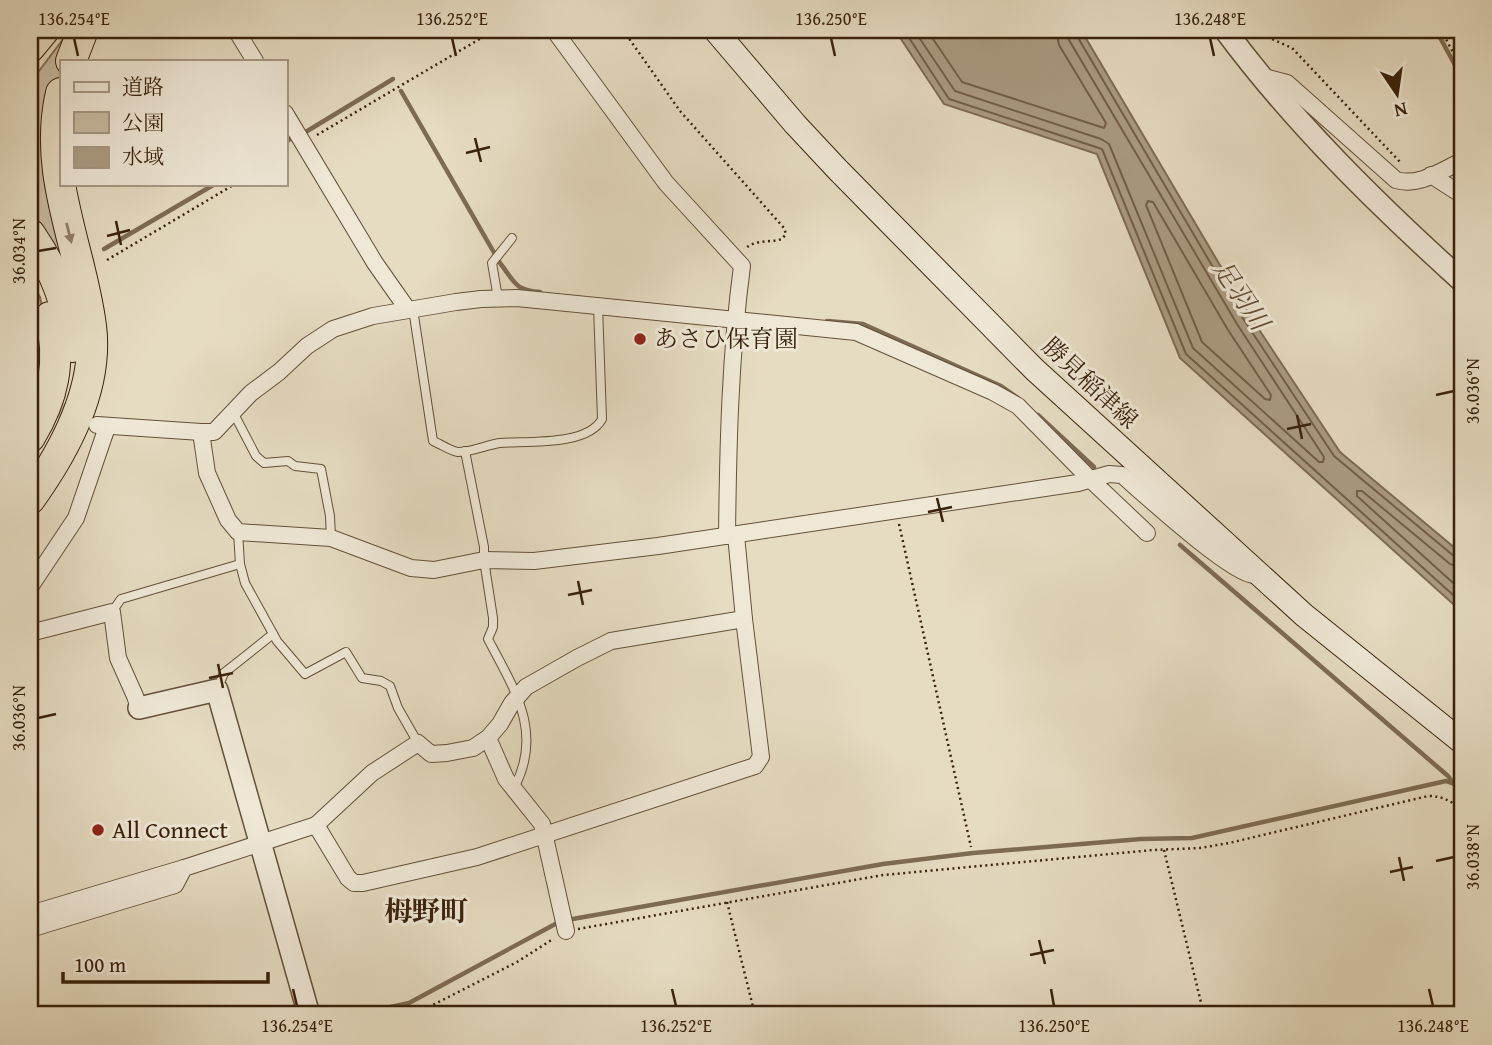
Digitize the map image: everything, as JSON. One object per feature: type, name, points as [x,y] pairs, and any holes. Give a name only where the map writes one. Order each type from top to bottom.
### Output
[{"type":"highway","points":[[30,47],[44,30]]},
{"type":"highway","points":[[71,60],[83,30]]},
{"type":"highway","points":[[30,499],[55,462],[69,434],[81,405],[92,354],[86,298],[57,171],[56,129],[60,100]]},
{"type":"highway","points":[[30,234],[52,269],[61,290],[68,311],[72,358],[70,383],[63,407],[30,489]]},
{"type":"highway","points":[[30,265],[46,299],[52,323],[55,369],[51,393],[30,437]]},
{"type":"main road","name":"勝見稲津線","points":[[715,30],[795,124],[1034,369],[1304,615],[1462,742]]},
{"type":"street","points":[[236,30],[254,60]]},
{"type":"street","points":[[316,825],[348,878],[354,883],[363,883],[477,857],[755,766],[761,757],[731,535],[728,425],[735,315],[742,266],[666,183],[554,30]]},
{"type":"street","points":[[1225,30],[1260,76],[1311,134],[1424,247],[1462,281]]},
{"type":"street","points":[[1260,76],[1287,83],[1396,180],[1406,183],[1424,178],[1462,161]]},
{"type":"street","points":[[287,116],[375,263],[410,310]]},
{"type":"street","points":[[1424,178],[1462,195]]},
{"type":"street","points":[[30,587],[76,518],[102,426],[214,432],[251,394],[307,346],[333,329],[373,316],[498,298],[735,315],[856,332],[993,391],[1018,407],[1147,533]]},
{"type":"street","points":[[201,432],[207,473],[229,520],[238,532],[331,538],[411,568],[434,570],[484,560],[534,561],[731,535],[1078,483],[1109,474],[1122,475],[1227,563],[1248,575],[1262,575]]},
{"type":"street","points":[[30,633],[112,612],[118,658],[139,708],[217,690],[309,1015]]},
{"type":"street","points":[[30,914],[316,825],[372,773],[418,743],[431,754],[473,748],[488,738],[526,687],[611,641],[744,619]]},
{"type":"street","points":[[488,738],[506,779],[542,824],[564,924]]},
{"type":"street","points":[[30,929],[175,885],[184,868]]},
{"type":"lane","points":[[498,298],[492,263],[512,239]]},
{"type":"lane","points":[[410,310],[433,441],[455,452],[499,443],[537,443],[589,432],[598,426],[602,419],[598,306]]},
{"type":"lane","points":[[233,412],[256,456],[264,463],[288,461],[295,466],[321,469],[330,516],[331,538]]},
{"type":"lane","points":[[465,451],[484,548],[493,618],[488,639],[518,696],[526,730],[522,772],[514,788]]},
{"type":"lane","points":[[238,532],[240,564],[245,583],[273,634],[305,674],[346,652],[362,678],[381,681],[390,686],[398,708],[418,743]]},
{"type":"lane","points":[[112,612],[121,599],[240,564]]},
{"type":"lane","points":[[217,690],[224,673],[273,634]]},
{"type":"path","points":[[303,143],[495,30]]},
{"type":"path","points":[[623,30],[680,111],[784,228],[786,234],[782,240],[755,242],[748,246],[744,251],[742,266]]},
{"type":"path","points":[[1259,30],[1263,36],[1292,48],[1424,178]]},
{"type":"path","points":[[1441,30],[1462,69]]},
{"type":"path","points":[[107,260],[232,186]]},
{"type":"path","points":[[896,511],[971,847]]},
{"type":"path","points":[[408,1015],[517,962],[564,924],[727,902],[883,875],[1200,848],[1428,796],[1447,799],[1462,810]]},
{"type":"path","points":[[1164,850],[1204,1015]]},
{"type":"path","points":[[727,902],[755,1015]]},
{"type":"green space","points":[[70,30],[60,60],[60,82],[54,113],[77,358],[30,226],[30,83]]},
{"type":"green space","points":[[30,280],[40,297],[47,332],[37,418],[34,377],[30,362]]},
{"type":"water","points":[[895,30],[1081,30],[1250,316],[1340,452],[1462,554],[1462,612],[1180,358],[1097,154],[944,104]]},
{"type":"waterway","points":[[1436,30],[1462,78]]},
{"type":"waterway","points":[[304,133],[393,79]]},
{"type":"waterway","points":[[401,91],[500,263],[520,287],[540,292]]},
{"type":"waterway","points":[[104,249],[212,186]]},
{"type":"waterway","points":[[827,321],[863,324],[1001,386],[1018,398]]},
{"type":"waterway","points":[[1038,415],[1094,467]]},
{"type":"waterway","points":[[1180,545],[1454,784]]},
{"type":"waterway","points":[[567,920],[883,864],[973,853],[1141,839],[1192,838],[1446,781],[1462,790]]},
{"type":"waterway","points":[[354,1015],[409,1003],[559,922]]},
{"type":"tunnel","points":[[30,397],[82,419]]},
{"type":"place","name":"あさひ保育園","points":[[640,339]]},
{"type":"place","name":"All Connect","points":[[98,830]]},
{"type":"district","name":"栂野町","points":[[426,911]]},
{"type":"water label","name":"足羽川","points":[[1241,295]]}]
